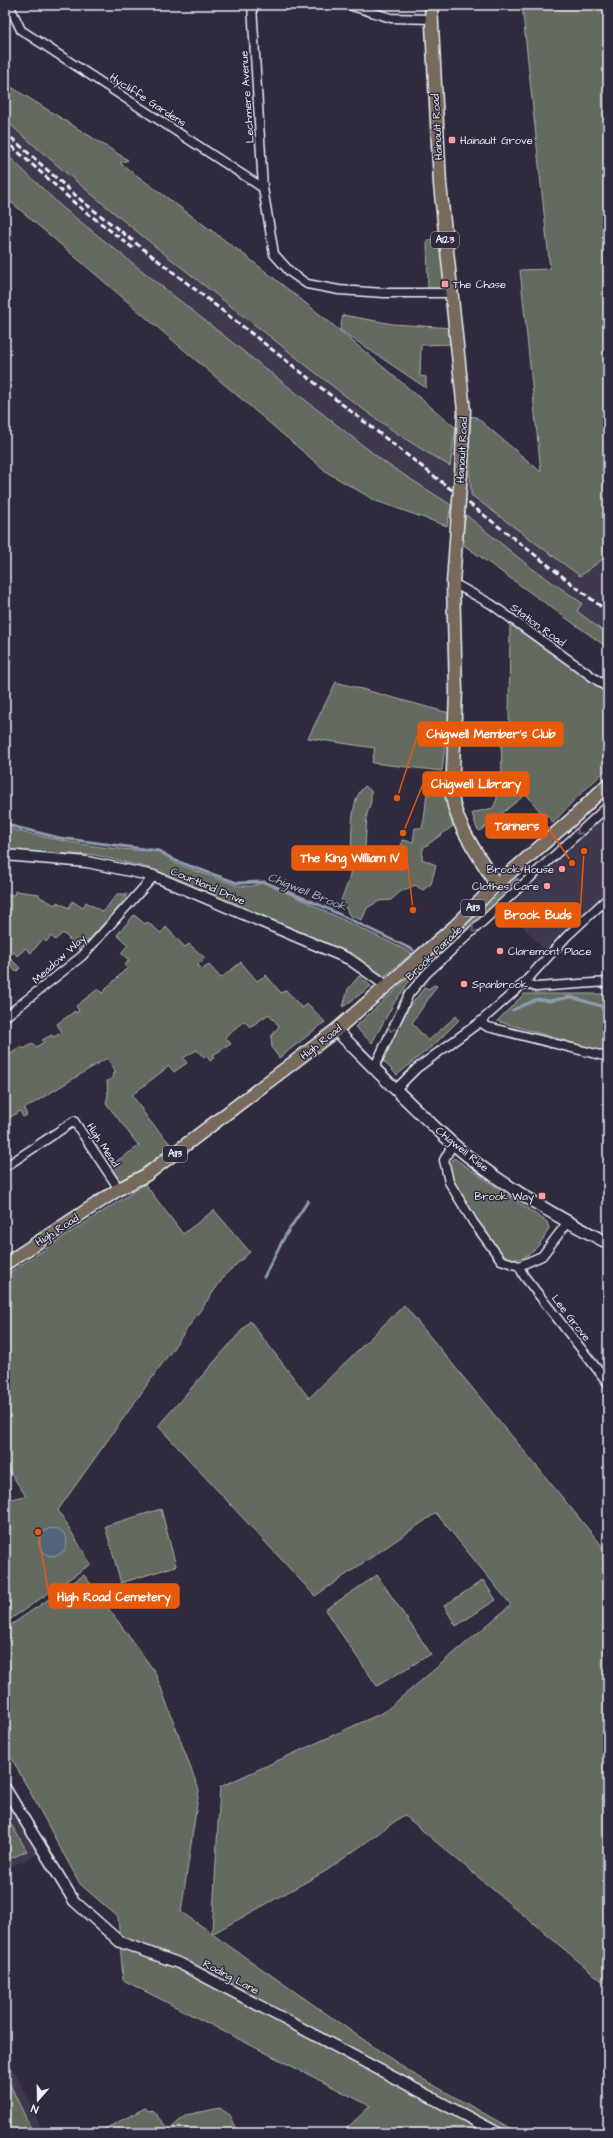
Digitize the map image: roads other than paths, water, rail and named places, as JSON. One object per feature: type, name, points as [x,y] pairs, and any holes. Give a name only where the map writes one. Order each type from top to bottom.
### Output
[{"type":"main road","name":"Hainault Road","points":[[431,5],[440,184],[464,411],[453,583],[456,691],[452,796],[454,811],[459,824],[496,885]]},
{"type":"main road","name":"High Road","points":[[5,1264],[118,1189],[146,1175],[177,1153],[336,1030],[454,927],[496,885],[608,784]]},
{"type":"main road","name":"Chigwell Rise","points":[[336,1030],[453,1144],[488,1170],[567,1222],[608,1243]]},
{"type":"street","name":"Hycliffe Gardens","points":[[9,5],[21,30],[263,188]]},
{"type":"street","name":"Lechmere Avenue","points":[[252,5],[263,188]]},
{"type":"street","points":[[352,6],[392,18],[432,20]]},
{"type":"street","points":[[263,188],[274,254],[290,272],[307,284],[339,290],[384,293],[451,293]]},
{"type":"street","name":"Station Road","points":[[453,583],[491,604],[608,688]]},
{"type":"street","name":"Brook Parade","points":[[374,1068],[409,994],[427,973],[608,806]]},
{"type":"street","name":"Courtland Drive","points":[[5,855],[87,862],[154,876],[348,959],[387,986]]},
{"type":"street","points":[[524,861],[535,872]]},
{"type":"street","name":"Meadow Way","points":[[5,1017],[82,956],[154,876]]},
{"type":"street","points":[[396,1089],[417,1068],[480,1022],[524,983],[567,936],[608,898]]},
{"type":"street","points":[[524,983],[536,987],[608,982]]},
{"type":"street","points":[[480,1022],[488,1027],[608,1057]]},
{"type":"street","name":"High Mead","points":[[5,1167],[74,1121],[118,1189]]},
{"type":"street","points":[[453,1144],[444,1160],[449,1182],[473,1222],[501,1260],[519,1266],[542,1256],[567,1222]]},
{"type":"street","name":"Lee Grove","points":[[519,1266],[524,1276],[608,1382]]},
{"type":"street","name":"Roding Lane","points":[[5,1788],[74,1901],[120,1942],[181,1964],[498,2133]]},
{"type":"water","points":[[53,1528],[63,1532],[67,1542],[63,1552],[53,1556],[43,1552],[39,1542],[43,1532]]},
{"type":"waterway","name":"Chigwell Brook","points":[[5,822],[15,827],[60,838],[159,851],[176,861],[237,883],[264,882],[320,905],[413,950]]},
{"type":"waterway","name":"Chigwell Brook","points":[[513,1010],[537,999],[549,1001],[571,997],[601,1006],[608,1018]]},
{"type":"waterway","points":[[264,1277],[285,1236],[308,1201]]},
{"type":"railway","points":[[5,132],[82,201],[608,612]]},
{"type":"railway","points":[[5,140],[77,205],[133,248]]},
{"type":"place","name":"Hainault Grove","points":[[452,140]]},
{"type":"place","name":"The Chase","points":[[445,284]]},
{"type":"place","name":"Chigwell Member's Club","points":[[397,798]]},
{"type":"place","name":"Chigwell Library","points":[[403,833]]},
{"type":"place","name":"Brook Buds","points":[[584,851]]},
{"type":"place","name":"Tanners","points":[[572,863]]},
{"type":"place","name":"Brook House","points":[[562,869]]},
{"type":"place","name":"Clothes Care","points":[[547,886]]},
{"type":"place","name":"The King WIlliam IV","points":[[413,910]]},
{"type":"place","name":"Claremont Place","points":[[500,951]]},
{"type":"place","name":"Spanbrook","points":[[464,984]]},
{"type":"place","name":"Brook Way","points":[[542,1196]]},
{"type":"place","name":"High Road Cemetery","points":[[38,1532]]}]
